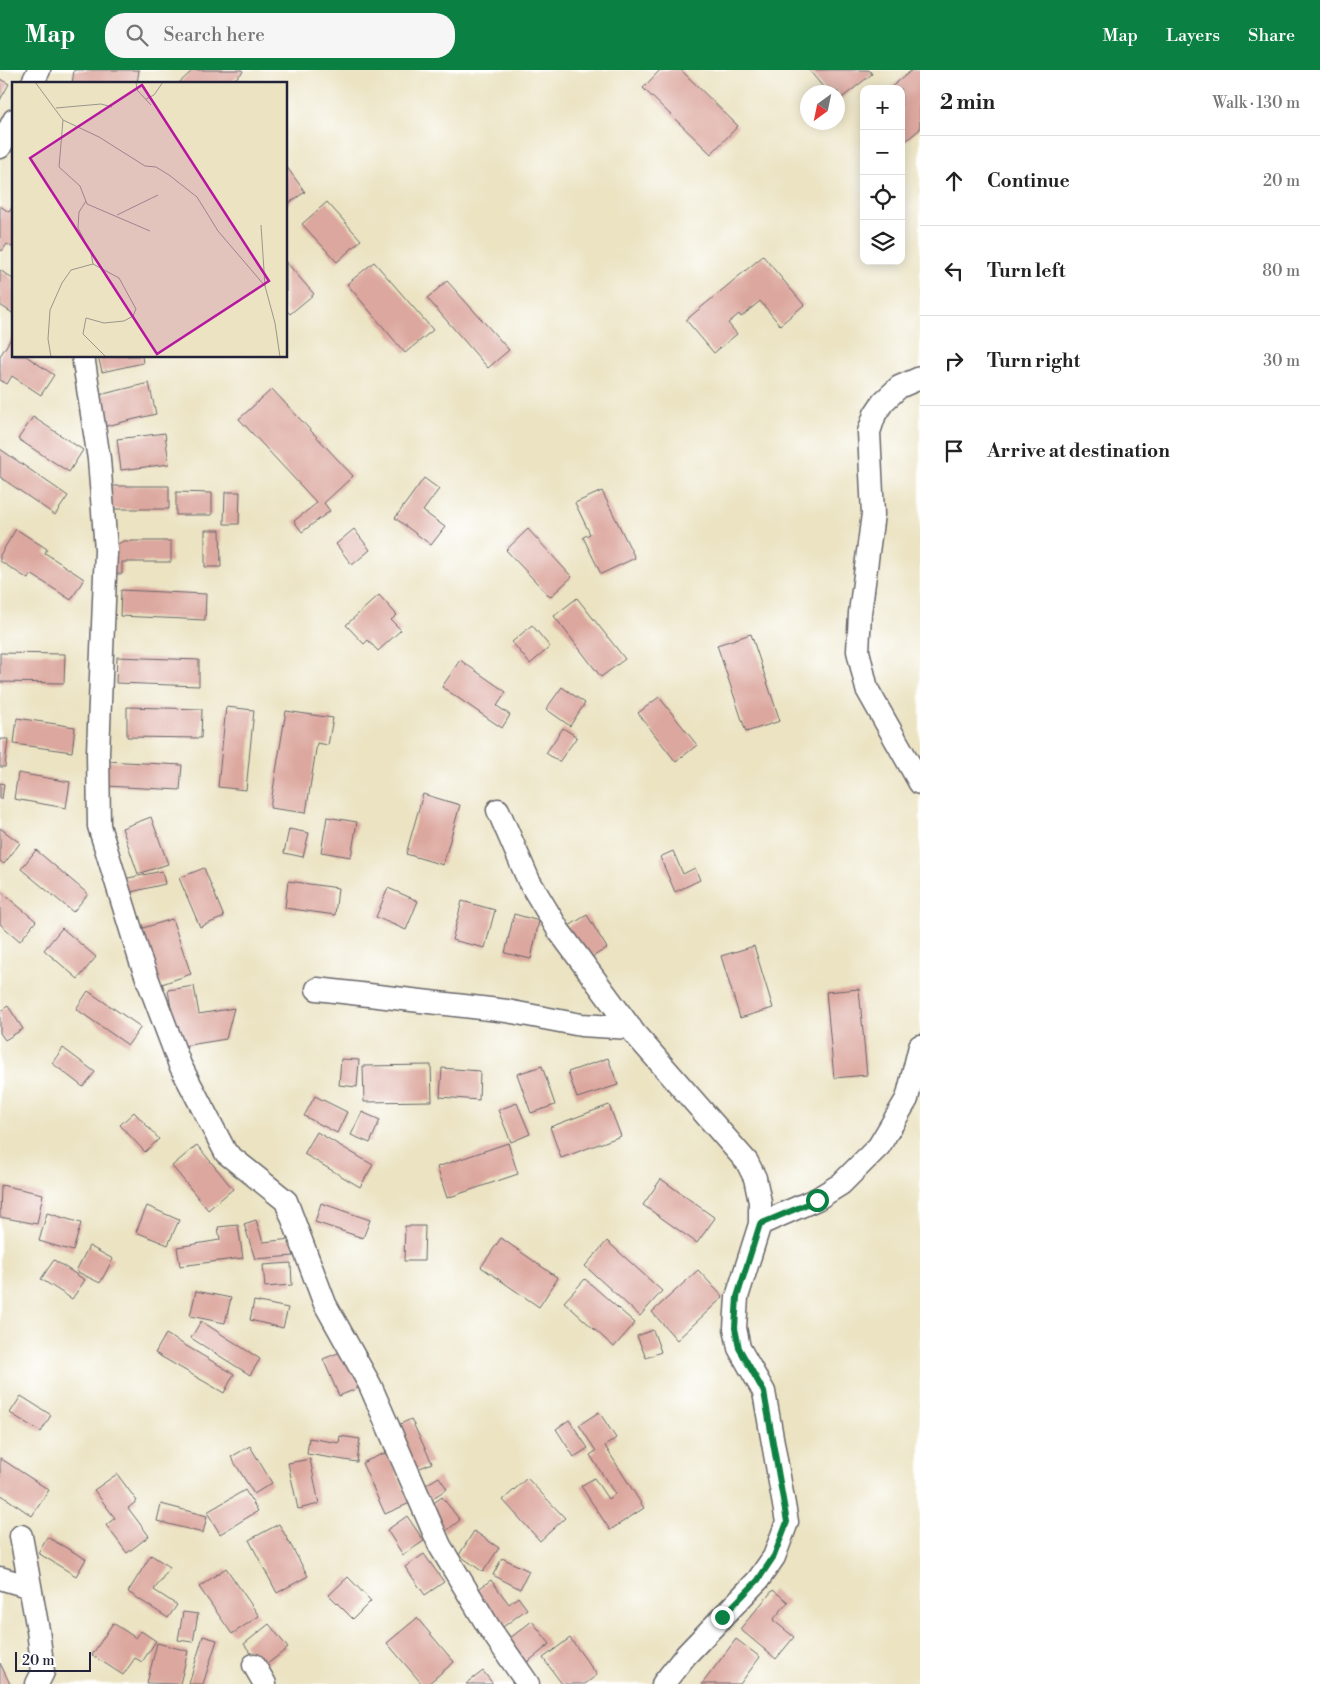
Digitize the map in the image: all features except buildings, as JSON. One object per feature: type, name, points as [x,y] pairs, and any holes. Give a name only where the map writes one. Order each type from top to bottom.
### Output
[{"type":"street","points":[[33,82],[39,70]]},
{"type":"street","points":[[45,70],[49,82]]},
{"type":"street","points":[[0,147],[12,124]]},
{"type":"street","points":[[83,358],[99,459],[106,550],[98,752],[99,826],[140,959],[180,1065],[226,1153],[286,1201],[325,1304],[370,1386],[440,1546],[488,1626],[528,1684]]},
{"type":"street","points":[[920,378],[899,387],[883,402],[875,414],[869,432],[873,514],[860,613],[858,652],[866,689],[920,783]]},
{"type":"street","points":[[498,810],[529,881],[559,931],[631,1028],[747,1162],[755,1178],[760,1202],[760,1224],[737,1297],[735,1328],[739,1348],[764,1392],[787,1522],[774,1556],[758,1580],[686,1655],[663,1684]]},
{"type":"street","points":[[317,989],[507,1011],[582,1025],[631,1028]]},
{"type":"street","points":[[760,1224],[817,1200],[841,1184],[879,1146],[907,1099],[920,1046]]},
{"type":"street","points":[[21,1536],[43,1672],[37,1684]]},
{"type":"street","points":[[0,1578],[30,1587]]},
{"type":"route","points":[[722,1617],[758,1580],[774,1556],[787,1522],[774,1439],[764,1392],[739,1348],[735,1328],[737,1297],[760,1224],[793,1212],[817,1200]]}]
